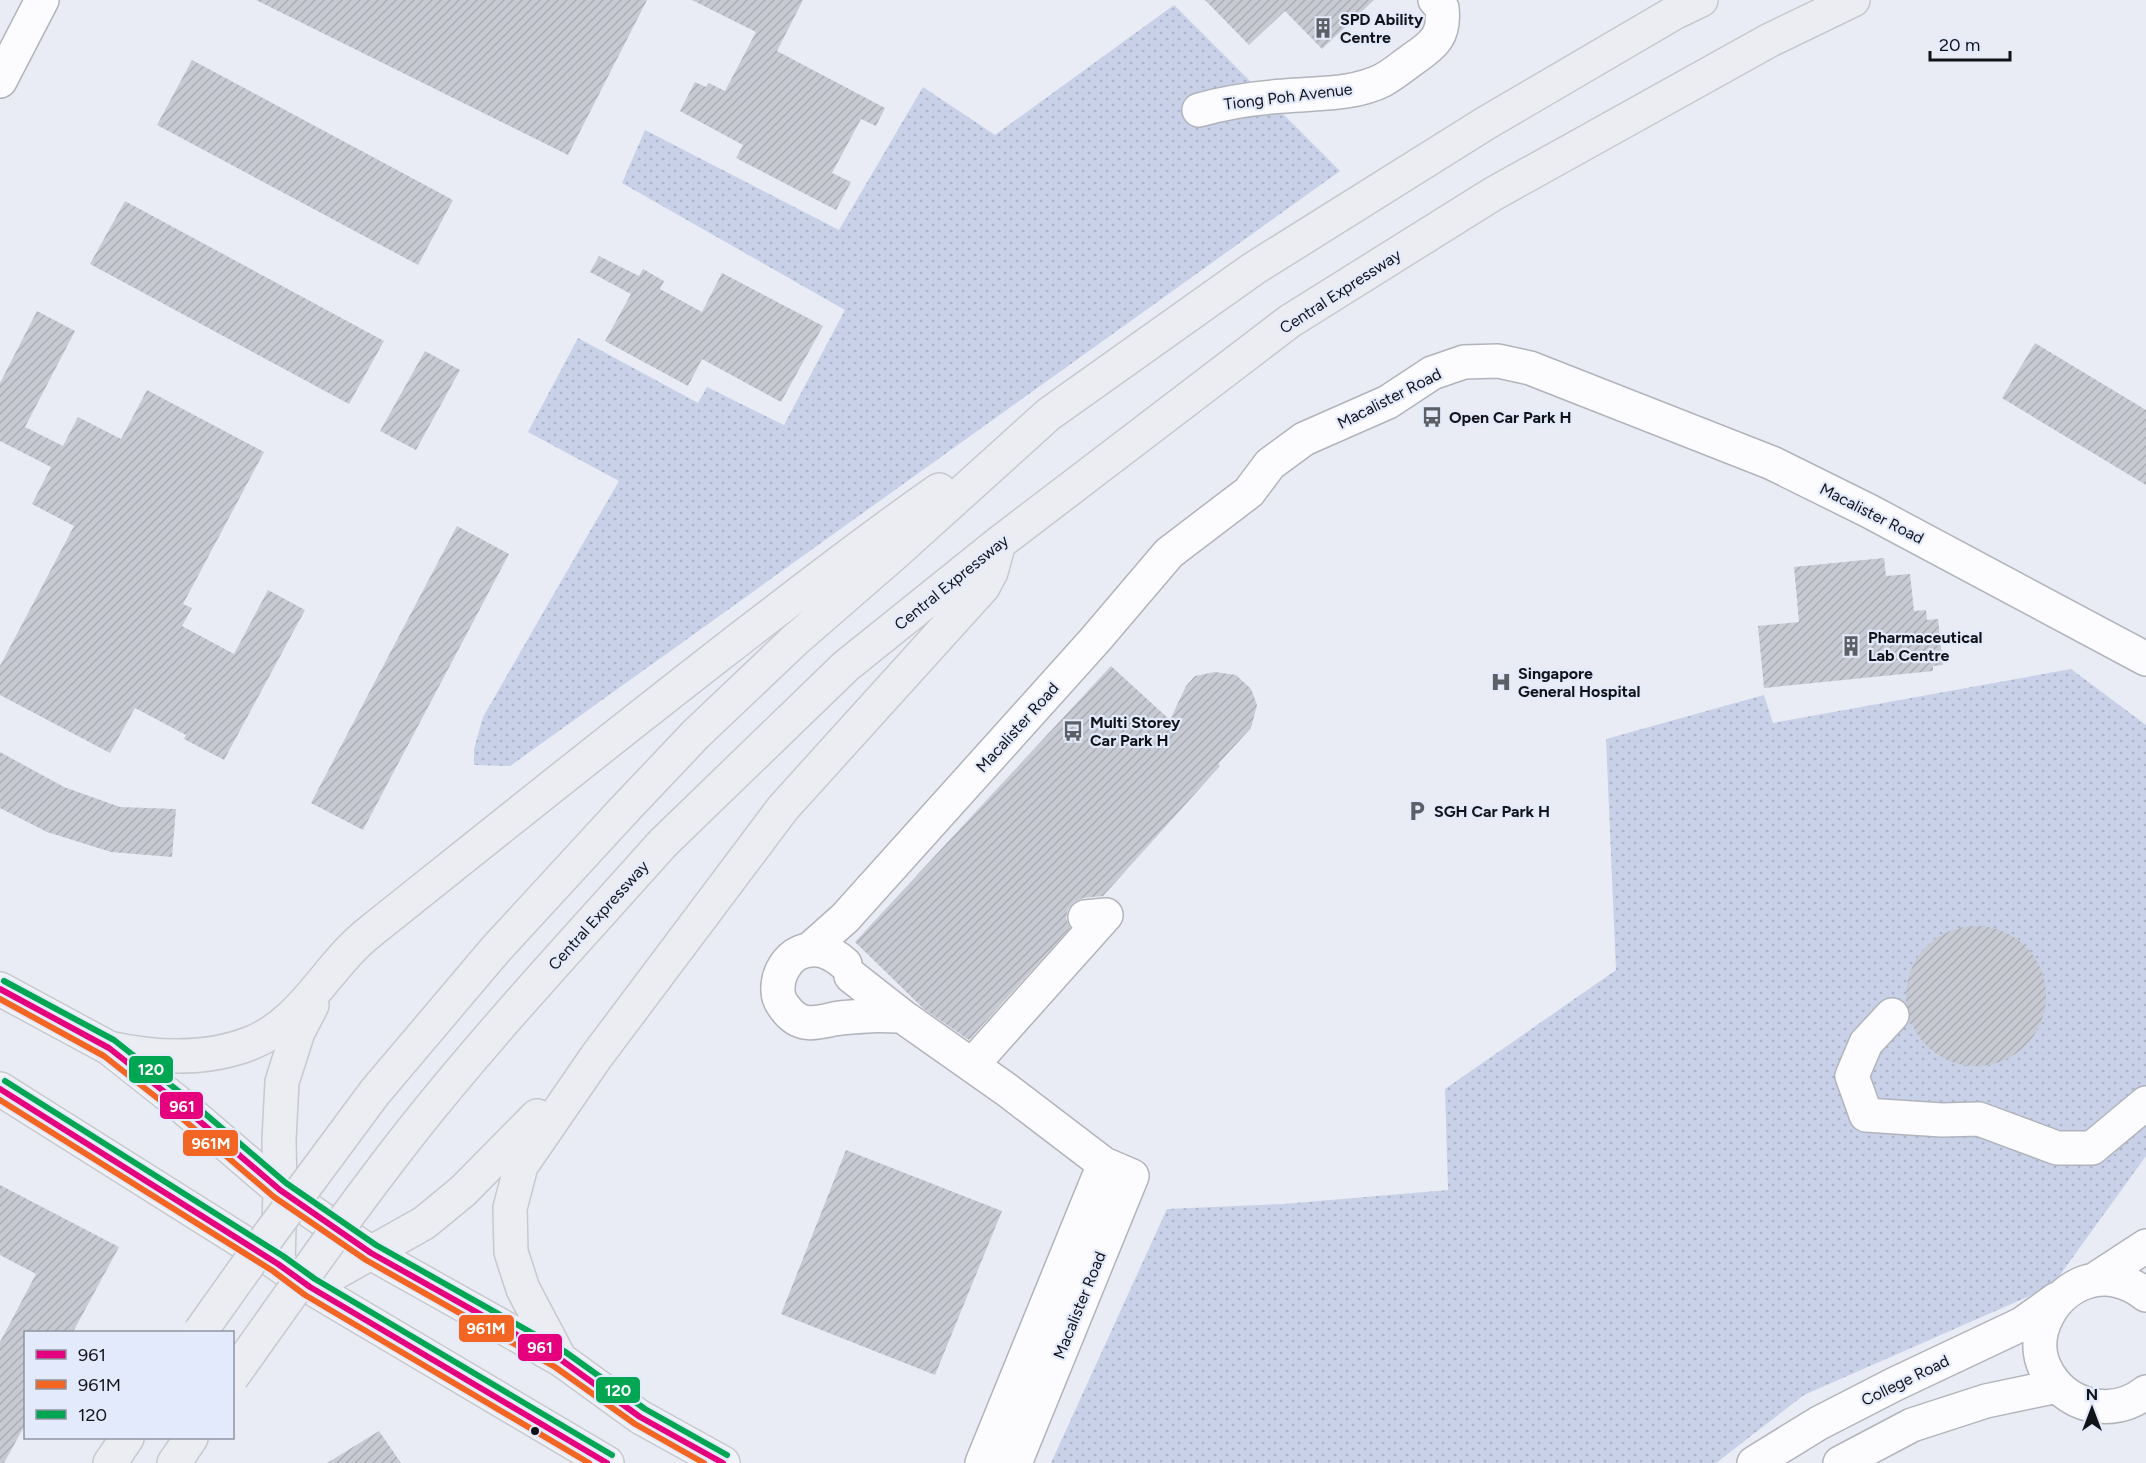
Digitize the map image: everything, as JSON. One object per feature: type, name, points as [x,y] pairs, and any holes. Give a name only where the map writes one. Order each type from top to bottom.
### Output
[{"type":"highway","points":[[109,1048],[138,1055],[215,1054],[252,1043],[284,1024],[363,937],[654,706],[875,535],[1253,269],[1486,123],[1674,13],[1701,0]]},
{"type":"highway","name":"Central Expressway","points":[[234,1374],[415,1127],[536,984],[663,843],[846,666],[999,543],[1290,321],[1493,194],[1770,40],[1852,0]]},
{"type":"highway","points":[[201,1331],[375,1092],[496,949],[623,811],[696,734],[795,640],[1049,414]]},
{"type":"highway","points":[[560,1359],[523,1289],[511,1252],[510,1208],[521,1166],[596,1057],[783,808],[983,586],[991,572],[999,543]]},
{"type":"highway","points":[[278,1264],[282,1082],[298,1032],[326,979]]},
{"type":"highway","points":[[310,1287],[424,1223],[463,1191],[596,1057]]},
{"type":"highway","points":[[110,1463],[126,1439]]},
{"type":"highway","points":[[174,1463],[190,1439]]},
{"type":"main road","points":[[0,989],[109,1048],[176,1101],[280,1190],[371,1253],[560,1359],[640,1417],[723,1463]]},
{"type":"main road","points":[[0,1089],[278,1264],[310,1287],[607,1463]]},
{"type":"street","points":[[0,81],[42,0]]},
{"type":"street","name":"Tiong Poh Avenue","points":[[1199,110],[1224,103],[1338,92],[1382,80],[1431,47],[1441,30],[1438,4]]},
{"type":"street","name":"Macalister Road","points":[[902,1016],[868,1016],[813,1024],[800,1021],[789,1013],[782,1003],[778,991],[780,974],[786,963],[797,954],[809,950],[845,918],[1095,640],[1169,553],[1249,492],[1270,464],[1304,439],[1388,402],[1432,373],[1464,362],[1498,361],[1530,368],[1772,463],[1869,511],[2146,659]]},
{"type":"street","points":[[972,1065],[1107,915],[1085,917]]},
{"type":"street","points":[[833,1020],[843,1012],[850,1001],[852,988],[841,942],[841,931],[845,918]]},
{"type":"street","points":[[809,950],[822,950],[834,954],[848,970],[902,1016],[1118,1170]]},
{"type":"street","points":[[1892,1015],[1866,1043],[1852,1076],[1866,1115],[1942,1120],[1979,1119],[2057,1148],[2092,1148],[2146,1103]]},
{"type":"street","name":"Macalister Road","points":[[982,1463],[1118,1170]]},
{"type":"street","name":"Macalister Road","points":[[1016,1463],[1118,1170]]},
{"type":"street","points":[[2094,1280],[2146,1246]]},
{"type":"street","points":[[2094,1280],[2115,1280],[2135,1286],[2146,1295]]},
{"type":"street","name":"College Road","points":[[1754,1463],[1828,1418],[2022,1324],[2074,1286],[2094,1280]]},
{"type":"street","points":[[2057,1299],[2045,1319],[2040,1343],[2044,1366],[2057,1386],[2075,1401],[2133,1416],[2146,1422]]},
{"type":"street","points":[[1840,1463],[1912,1425],[1986,1401],[2057,1386]]},
{"type":"street","points":[[2097,1407],[2117,1406],[2136,1400],[2146,1392]]},
{"type":"shaded area","points":[[1174,5],[1340,171],[510,766],[474,765],[474,749],[483,717],[619,481],[528,432],[578,338],[698,403],[707,387],[784,425],[845,310],[622,183],[645,130],[839,230],[923,87],[995,135]]},
{"type":"shaded area","points":[[2071,669],[2146,725],[2146,1156],[2052,1286],[1804,1395],[1716,1463],[1051,1463],[1167,1209],[1283,1204],[1448,1190],[1445,1089],[1616,970],[1606,739],[1764,695],[1773,723]]},
{"type":"building","points":[[256,0],[647,0],[568,155]]},
{"type":"building","points":[[692,0],[803,0],[777,51],[885,108],[876,126],[861,119],[832,173],[851,182],[836,210],[736,158],[743,145],[680,111],[695,82],[706,87],[709,83],[725,91],[756,32]]},
{"type":"building","name":"SPD Ability Centre","points":[[1205,0],[1374,0],[1322,49],[1285,11],[1249,45]]},
{"type":"building","points":[[192,60],[453,200],[418,265],[157,125]]},
{"type":"building","points":[[125,201],[384,341],[349,404],[90,264]]},
{"type":"building","points":[[599,256],[639,276],[643,269],[664,281],[660,289],[702,312],[722,273],[823,326],[781,402],[702,359],[688,386],[605,341],[631,294],[590,272]]},
{"type":"building","points":[[37,311],[75,331],[25,427],[63,446],[78,417],[121,439],[147,390],[264,452],[183,604],[192,608],[182,626],[234,654],[268,590],[305,610],[224,760],[184,739],[186,735],[135,708],[110,753],[0,695],[0,666],[74,526],[32,504],[51,467],[0,441],[0,383]]},
{"type":"building","points":[[2035,343],[2146,410],[2146,485],[2002,398]]},
{"type":"building","points":[[425,351],[460,370],[416,450],[380,431]]},
{"type":"building","points":[[457,526],[509,554],[363,830],[311,803]]},
{"type":"building","name":"Pharmaceutical Lab Centre","points":[[1884,558],[1886,576],[1910,574],[1914,611],[1926,610],[1927,620],[1938,619],[1943,665],[1933,666],[1933,671],[1764,688],[1758,626],[1799,622],[1794,567]]},
{"type":"building","points":[[1111,666],[1170,720],[1186,686],[1195,676],[1215,672],[1236,675],[1251,689],[1257,705],[1251,728],[1218,764],[1220,766],[1103,896],[1083,898],[1074,902],[1068,909],[1066,918],[1070,928],[969,1040],[924,1009],[855,942]]},
{"type":"building","points":[[0,752],[64,787],[120,807],[176,809],[172,857],[111,852],[47,832],[0,808]]},
{"type":"building","points":[[1976,926],[2003,932],[2015,938],[2025,947],[2034,957],[2040,969],[2046,996],[2040,1023],[2034,1035],[2025,1045],[2015,1054],[2003,1060],[1976,1066],[1949,1060],[1937,1054],[1927,1045],[1918,1035],[1912,1023],[1906,996],[1912,969],[1918,957],[1927,947],[1937,938],[1949,932]]},
{"type":"building","points":[[846,1150],[1002,1211],[935,1375],[781,1314]]},
{"type":"building","points":[[0,1185],[119,1247],[74,1331],[24,1331],[24,1427],[4,1463],[0,1463],[0,1342],[36,1274],[0,1255]]},
{"type":"building","points":[[379,1431],[401,1463],[327,1463]]},
{"type":"transit line","name":"120","points":[[4,981],[114,1040],[182,1094],[286,1183],[376,1245],[564,1351],[645,1409],[727,1455]]},
{"type":"transit line","name":"961","points":[[0,989],[109,1048],[176,1101],[280,1190],[371,1253],[560,1359],[640,1417],[723,1463]]},
{"type":"transit line","name":"961M","points":[[0,999],[104,1056],[170,1108],[274,1197],[366,1260],[555,1367],[635,1424],[704,1463]]},
{"type":"transit line","name":"120","points":[[5,1081],[283,1256],[315,1279],[612,1455]]},
{"type":"transit line","name":"961","points":[[0,1089],[278,1264],[310,1287],[607,1463]]},
{"type":"transit line","name":"961M","points":[[0,1100],[273,1271],[305,1295],[589,1463]]},
{"type":"place","name":"SPD Ability Centre","points":[[1323,28]]},
{"type":"place","name":"Open Car Park H","points":[[1432,417]]},
{"type":"place","name":"Pharmaceutical Lab Centre","points":[[1851,646]]},
{"type":"place","name":"Singapore General Hospital","points":[[1501,682]]},
{"type":"place","name":"Multi Storey Car Park H","points":[[1073,731]]},
{"type":"place","name":"SGH Car Park H","points":[[1417,811]]}]
